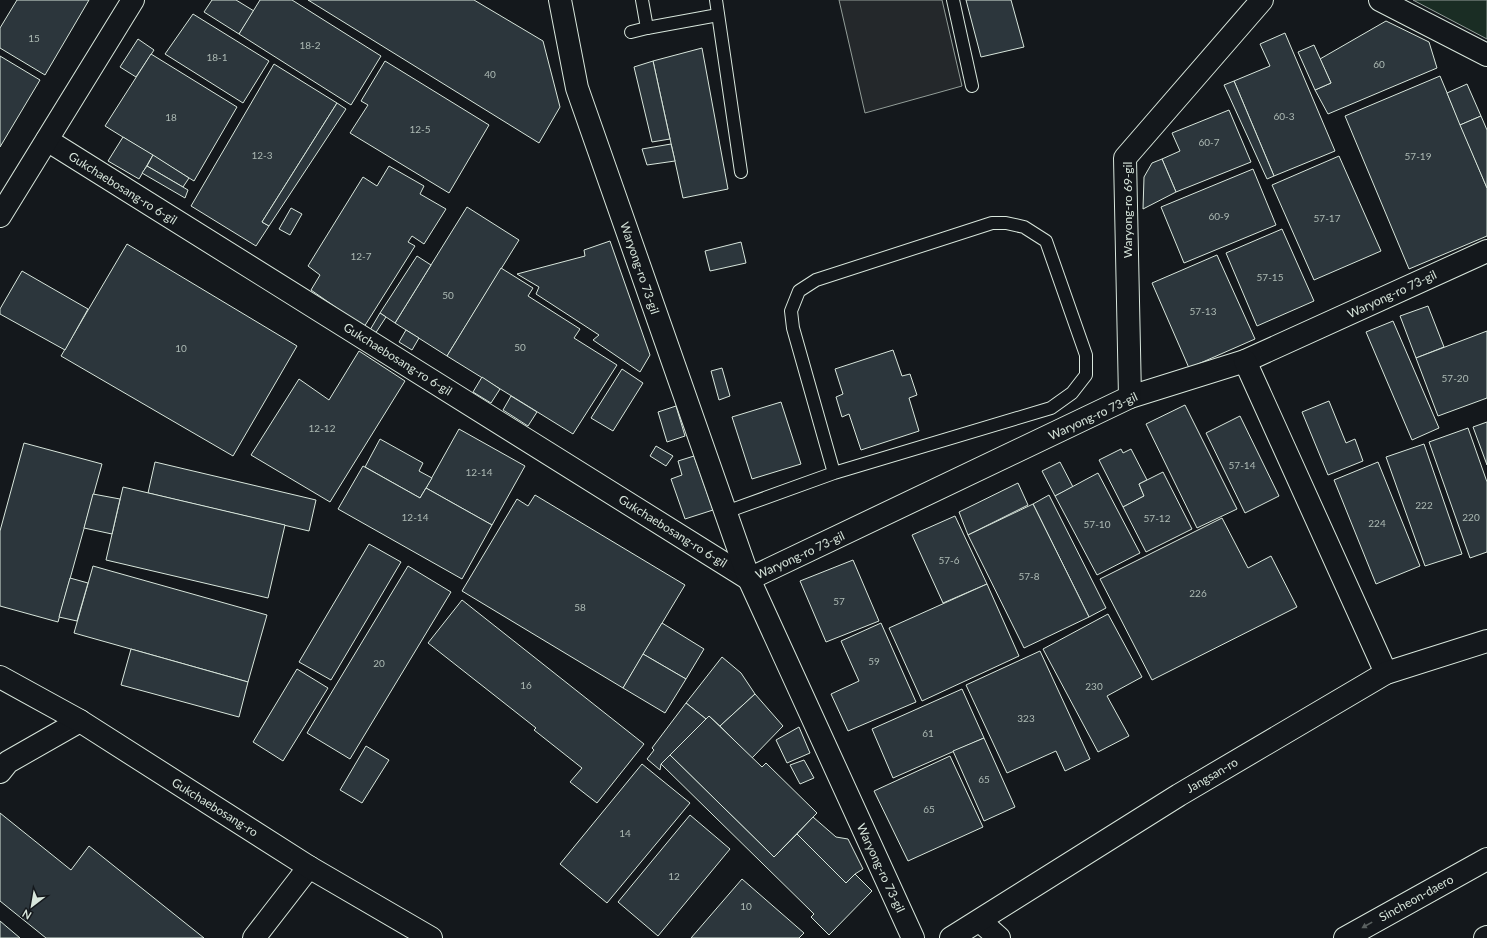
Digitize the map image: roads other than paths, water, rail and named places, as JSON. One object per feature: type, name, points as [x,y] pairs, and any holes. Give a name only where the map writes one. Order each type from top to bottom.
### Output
[{"type":"main road","points":[[0,216],[132,0]]},
{"type":"main road","name":"Waryong-ro 73-gil","points":[[560,0],[577,88],[749,579],[913,938]]},
{"type":"main road","name":"Waryong-ro 69-gil","points":[[1130,397],[1125,158],[1262,0]]},
{"type":"main road","points":[[1380,0],[1487,55]]},
{"type":"main road","name":"Gukchaebosang-ro 6-gil","points":[[47,140],[749,579]]},
{"type":"main road","name":"Waryong-ro 73-gil","points":[[749,579],[1130,397],[1245,361],[1487,251]]},
{"type":"main road","points":[[1245,361],[1386,673]]},
{"type":"main road","name":"Jangsan-ro","points":[[951,938],[1179,795],[1386,673],[1487,641]]},
{"type":"main road","name":"Gukchaebosang-ro","points":[[0,676],[80,721],[309,867],[431,938]]},
{"type":"main road","points":[[0,772],[8,762],[80,721]]},
{"type":"main road","name":"Sincheon-daero","points":[[1345,938],[1487,859]]},
{"type":"main road","points":[[254,938],[309,867]]},
{"type":"main road","points":[[980,920],[999,938]]},
{"type":"lane","points":[[642,0],[647,28]]},
{"type":"lane","points":[[716,0],[741,172]]},
{"type":"lane","points":[[953,0],[972,86]]},
{"type":"lane","points":[[631,32],[718,15]]},
{"type":"lane","points":[[726,512],[834,473],[1051,408],[1072,393],[1086,375],[1086,355],[1046,241],[1024,227],[1006,223],[992,223],[816,280],[799,291],[791,311],[793,328],[834,473]]}]
